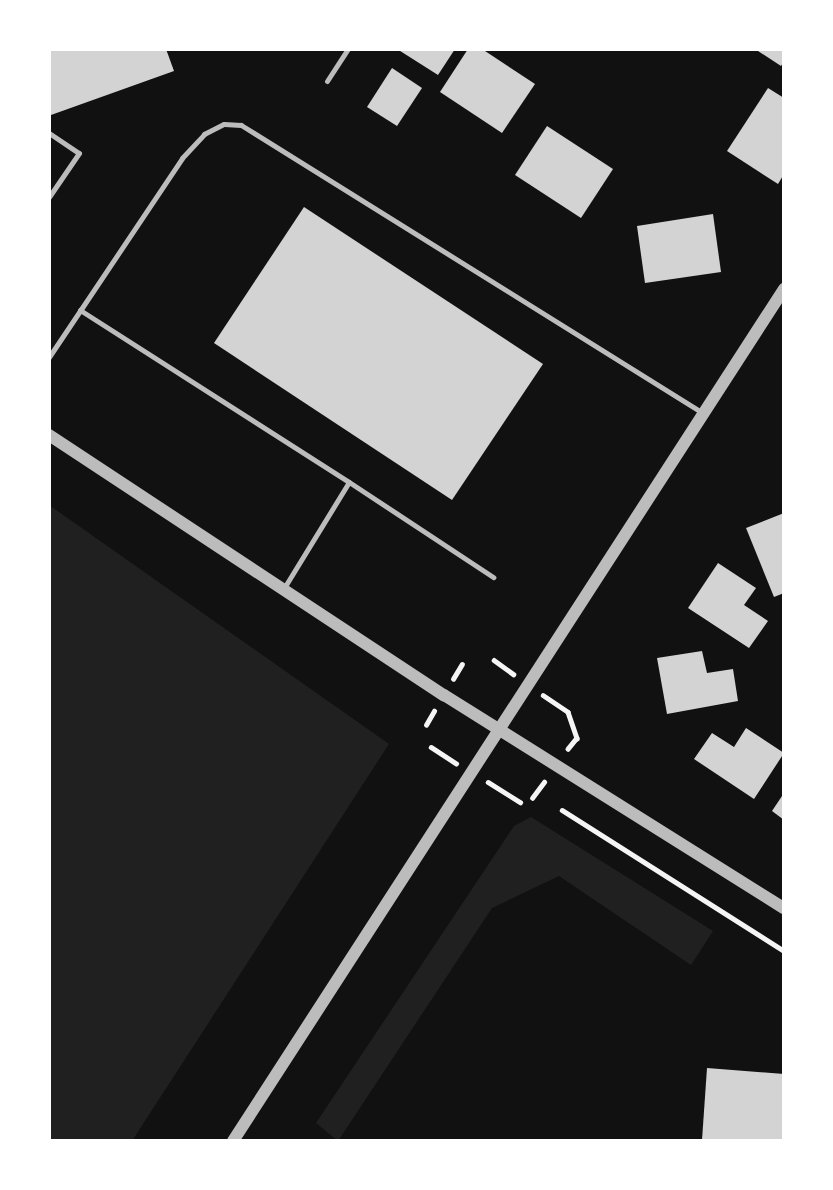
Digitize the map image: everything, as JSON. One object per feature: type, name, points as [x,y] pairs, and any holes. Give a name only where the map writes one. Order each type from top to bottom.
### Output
[{"type":"street","points":[[233,1141],[784,289]]},
{"type":"street","points":[[49,435],[497,729],[784,908]]},
{"type":"lane","points":[[327,81],[348,49]]},
{"type":"lane","points":[[49,357],[182,158],[204,134],[225,124],[241,125],[704,413]]},
{"type":"lane","points":[[49,133],[79,153],[49,197]]},
{"type":"lane","points":[[80,310],[494,577]]},
{"type":"lane","points":[[282,590],[349,482]]},
{"type":"path","points":[[562,810],[784,951]]},
{"type":"shaded area","points":[[49,505],[389,744],[132,1141],[49,1141]]},
{"type":"shaded area","points":[[531,817],[713,931],[691,965],[559,876],[492,908],[338,1141],[316,1123],[514,826]]},
{"type":"building","points":[[49,49],[166,49],[174,71],[51,115]]},
{"type":"building","points":[[397,49],[455,49],[438,75]]},
{"type":"building","points":[[468,49],[482,49],[535,84],[502,133],[440,92]]},
{"type":"building","points":[[755,49],[784,49],[784,61],[781,66]]},
{"type":"building","points":[[392,68],[422,88],[397,126],[367,107]]},
{"type":"building","points":[[768,88],[784,98],[784,174],[778,184],[727,151]]},
{"type":"building","points":[[547,126],[613,169],[581,218],[515,175]]},
{"type":"building","points":[[304,207],[543,364],[452,500],[214,343]]},
{"type":"building","points":[[713,214],[721,272],[645,283],[637,226]]},
{"type":"building","points":[[784,513],[784,593],[774,597],[746,528]]},
{"type":"building","points":[[718,563],[756,588],[744,605],[768,621],[749,648],[688,608]]},
{"type":"building","points":[[702,651],[707,673],[733,669],[738,701],[667,714],[657,658]]},
{"type":"building","points":[[746,728],[784,753],[754,799],[694,759],[712,733],[734,747]]},
{"type":"building","points":[[784,793],[784,820],[772,811]]},
{"type":"building","points":[[707,1068],[784,1074],[784,1141],[702,1140]]}]
